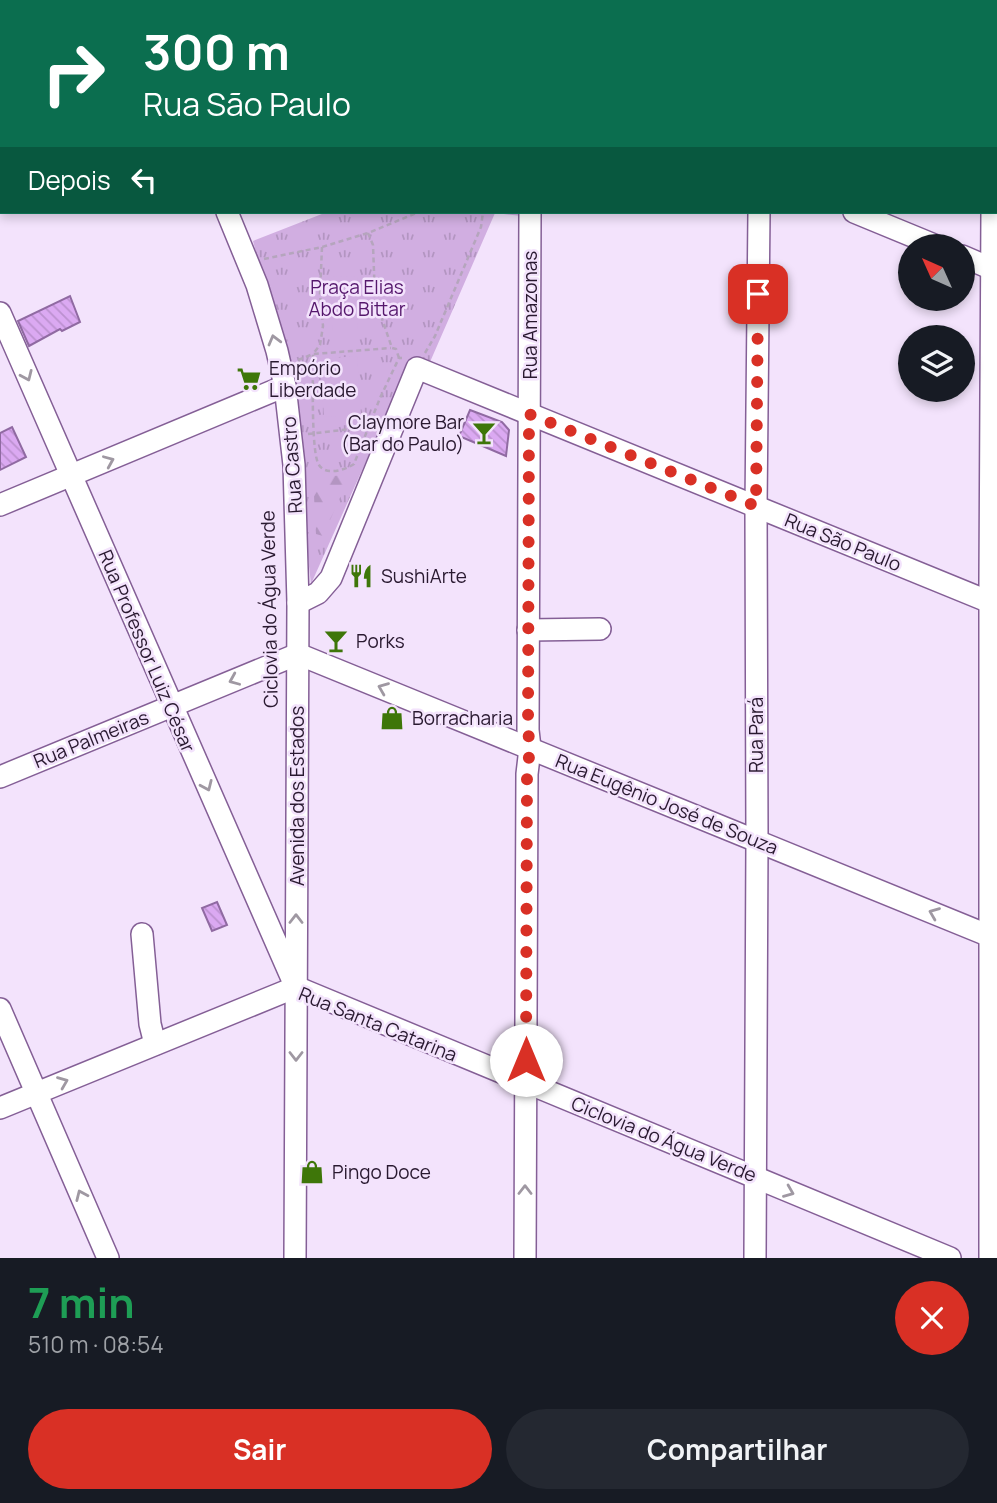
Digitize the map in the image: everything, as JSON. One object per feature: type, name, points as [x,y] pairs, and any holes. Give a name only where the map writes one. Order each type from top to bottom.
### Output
[{"type":"street","name":"Rua Castro","points":[[228,214],[261,296],[285,386],[294,465],[298,603]]},
{"type":"street","name":"Rua Amazonas","points":[[525,1258],[527,774],[530,748],[530,214]]},
{"type":"street","name":"Rua Pará","points":[[755,1258],[759,214]]},
{"type":"street","points":[[859,214],[907,234]]},
{"type":"street","points":[[990,1258],[993,937],[992,214]]},
{"type":"street","points":[[975,262],[994,270]]},
{"type":"street","name":"Rua Professor Luiz César","points":[[0,313],[296,987]]},
{"type":"street","points":[[298,603],[318,593],[331,578],[412,359]]},
{"type":"street","name":"Rua São Paulo","points":[[412,359],[529,414],[993,604]]},
{"type":"street","points":[[0,505],[285,386]]},
{"type":"street","name":"Avenida dos Estados","points":[[295,1258],[298,603]]},
{"type":"street","points":[[528,630],[600,629]]},
{"type":"street","name":"Rua Palmeiras","points":[[0,777],[298,654]]},
{"type":"street","name":"Rua Eugênio José de Souza","points":[[298,654],[993,937]]},
{"type":"street","points":[[142,934],[150,1024],[155,1044]]},
{"type":"street","name":"Rua Santa Catarina","points":[[0,1108],[296,987],[950,1258]]},
{"type":"street","points":[[0,1009],[108,1258]]},
{"type":"path","points":[[261,259],[322,247],[368,233],[414,214]]},
{"type":"path","points":[[322,247],[320,294],[323,327],[320,345],[313,354],[317,463],[326,470],[338,470],[354,464],[368,427],[412,359],[435,336],[481,227],[483,214]]},
{"type":"path","points":[[368,233],[373,245],[375,298],[392,348]]},
{"type":"path","points":[[285,386],[290,364],[313,354],[392,348],[412,359]]},
{"type":"path","points":[[305,435],[378,426]]},
{"type":"green space","name":"Praça Elias Abdo Bittar","points":[[322,214],[495,214],[430,362],[422,361],[407,370],[311,584],[287,368],[253,241]]},
{"type":"green space","points":[[357,276],[358,331],[333,331],[331,277]]},
{"type":"green space","points":[[357,356],[361,415],[324,417],[320,359]]},
{"type":"green space","points":[[350,475],[323,536],[316,534],[313,477]]},
{"type":"building","points":[[70,296],[80,322],[62,331],[60,329],[29,346],[18,321]]},
{"type":"building","name":"Claymore Bar (Bar do Paulo)","points":[[470,410],[502,422],[509,430],[506,456],[459,436]]},
{"type":"building","points":[[12,427],[26,457],[0,470],[0,433]]},
{"type":"building","points":[[217,902],[227,925],[212,931],[202,908]]},
{"type":"place","name":"Empório Liberdade","points":[[249,379]]},
{"type":"place","name":"Claymore Bar (Bar do Paulo)","points":[[484,433]]},
{"type":"place","name":"SushiArte","points":[[361,576]]},
{"type":"place","name":"Porks","points":[[336,641]]},
{"type":"place","name":"Borracharia","points":[[392,718]]},
{"type":"place","name":"Pingo Doce","points":[[312,1172]]},
{"type":"route","points":[[526,1060],[527,774],[530,748],[529,414],[756,506],[758,294]]}]
